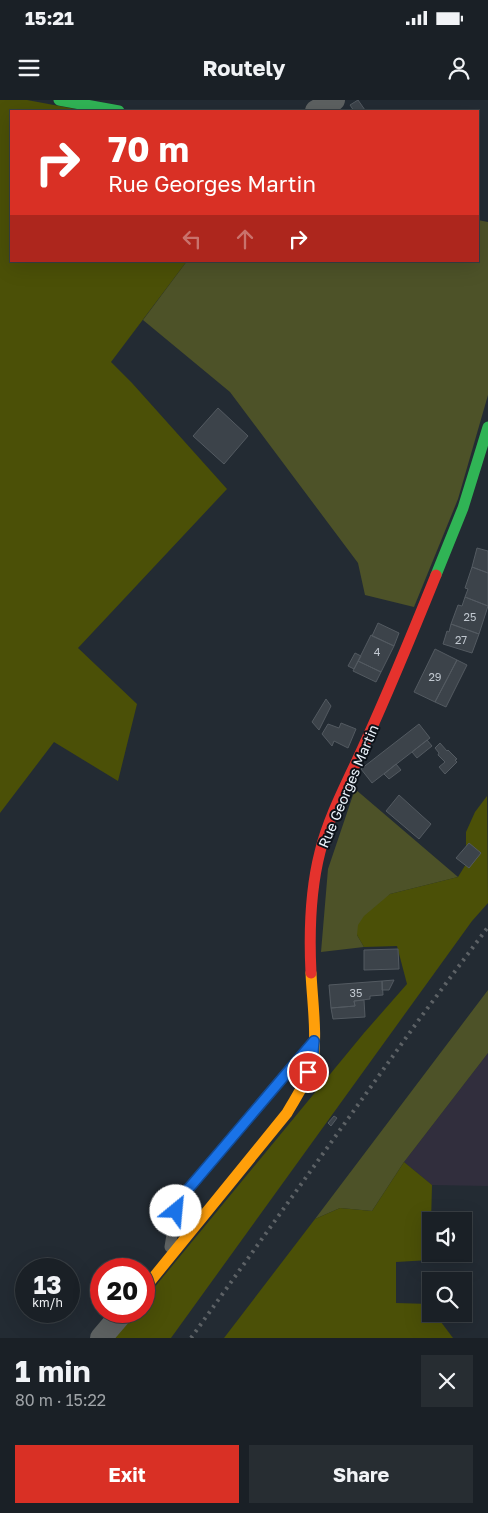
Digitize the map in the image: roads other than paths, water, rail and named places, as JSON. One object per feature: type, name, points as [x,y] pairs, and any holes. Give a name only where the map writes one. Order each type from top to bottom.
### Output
[{"type":"street","points":[[60,100],[114,110]]},
{"type":"street","points":[[318,110],[334,100]]},
{"type":"street","name":"Rue Georges Martin","points":[[155,1276],[287,1113],[305,1082],[312,1063],[314,1041],[310,946],[314,880],[320,851],[330,822],[401,663],[463,508],[488,427]]},
{"type":"street","points":[[101,1338],[114,1323]]},
{"type":"lane","points":[[168,1261],[176,1211],[184,1194],[314,1041]]},
{"type":"railway","points":[[191,1338],[418,1021],[488,927]]}]
